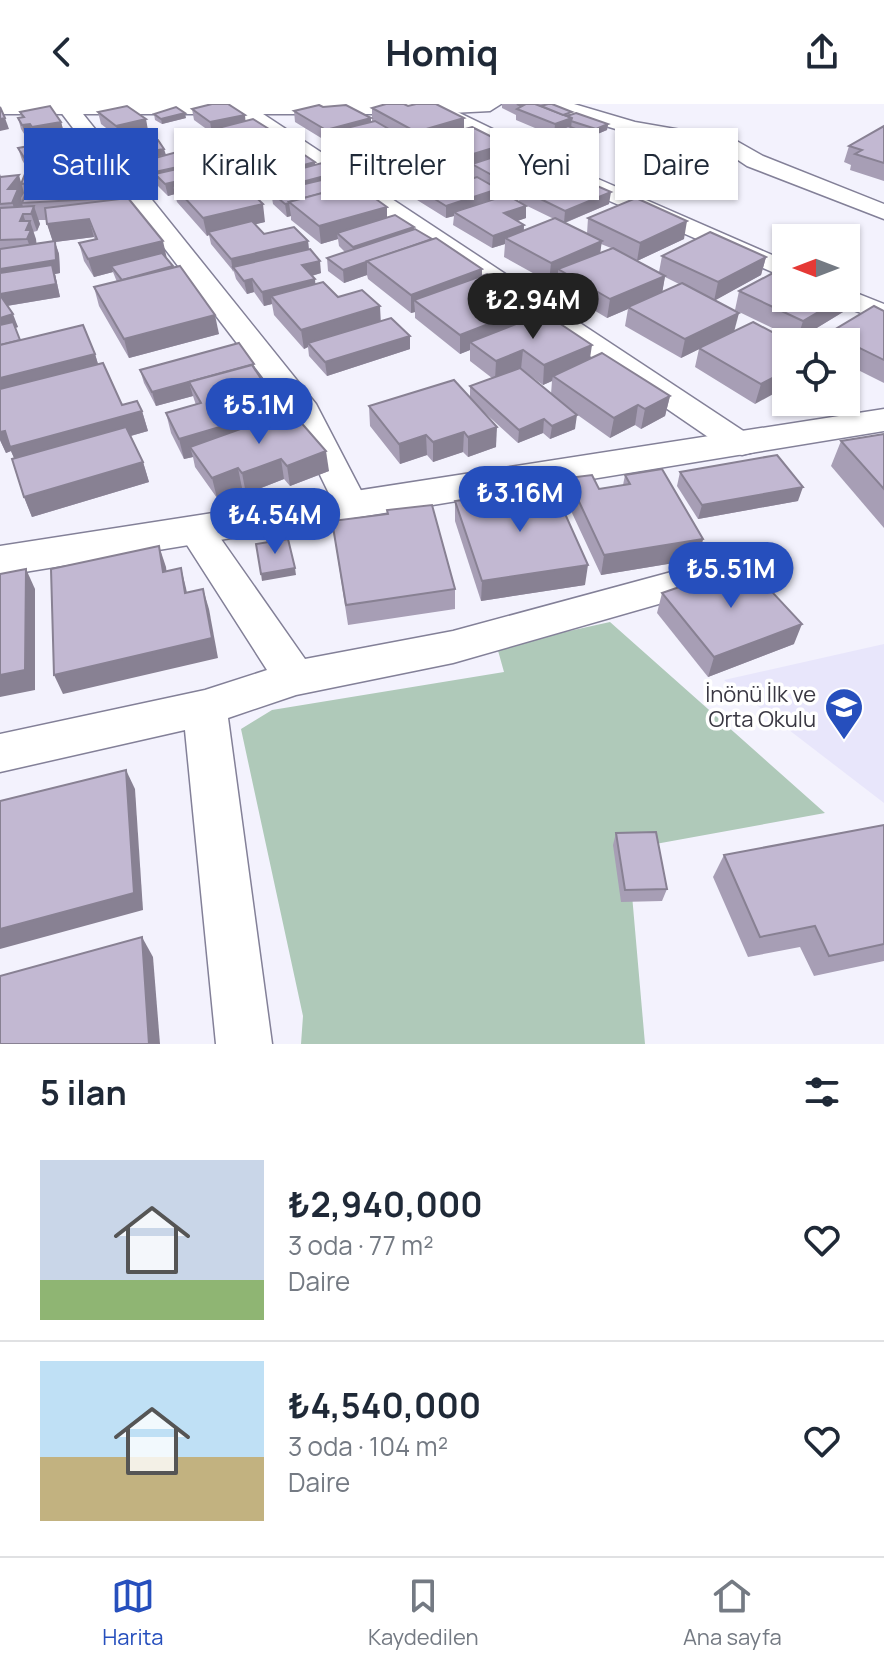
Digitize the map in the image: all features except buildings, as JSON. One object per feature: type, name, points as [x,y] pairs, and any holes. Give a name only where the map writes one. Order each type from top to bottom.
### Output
[{"type":"street","points":[[0,107],[432,107],[490,104]]},
{"type":"street","points":[[554,104],[632,128],[726,143],[755,161],[884,212]]},
{"type":"street","points":[[67,107],[305,411],[350,504]]},
{"type":"street","points":[[239,107],[742,445]]},
{"type":"street","points":[[432,107],[565,173],[772,264]]},
{"type":"street","points":[[860,303],[884,314]]},
{"type":"street","points":[[0,561],[884,420]]},
{"type":"street","points":[[196,531],[295,678]]},
{"type":"street","points":[[0,753],[205,708],[295,678],[453,647],[712,575]]},
{"type":"street","points":[[205,708],[244,1044]]},
{"type":"shaded area","name":"İnönü İlk ve Orta Okulu","points":[[884,644],[884,803],[724,680]]},
{"type":"green space","points":[[610,622],[825,813],[628,849],[645,1044],[301,1044],[303,1016],[241,729],[272,710],[504,672],[497,647]]},
{"type":"place","name":"İnönü İlk ve Orta Okulu","points":[[844,741]]}]
